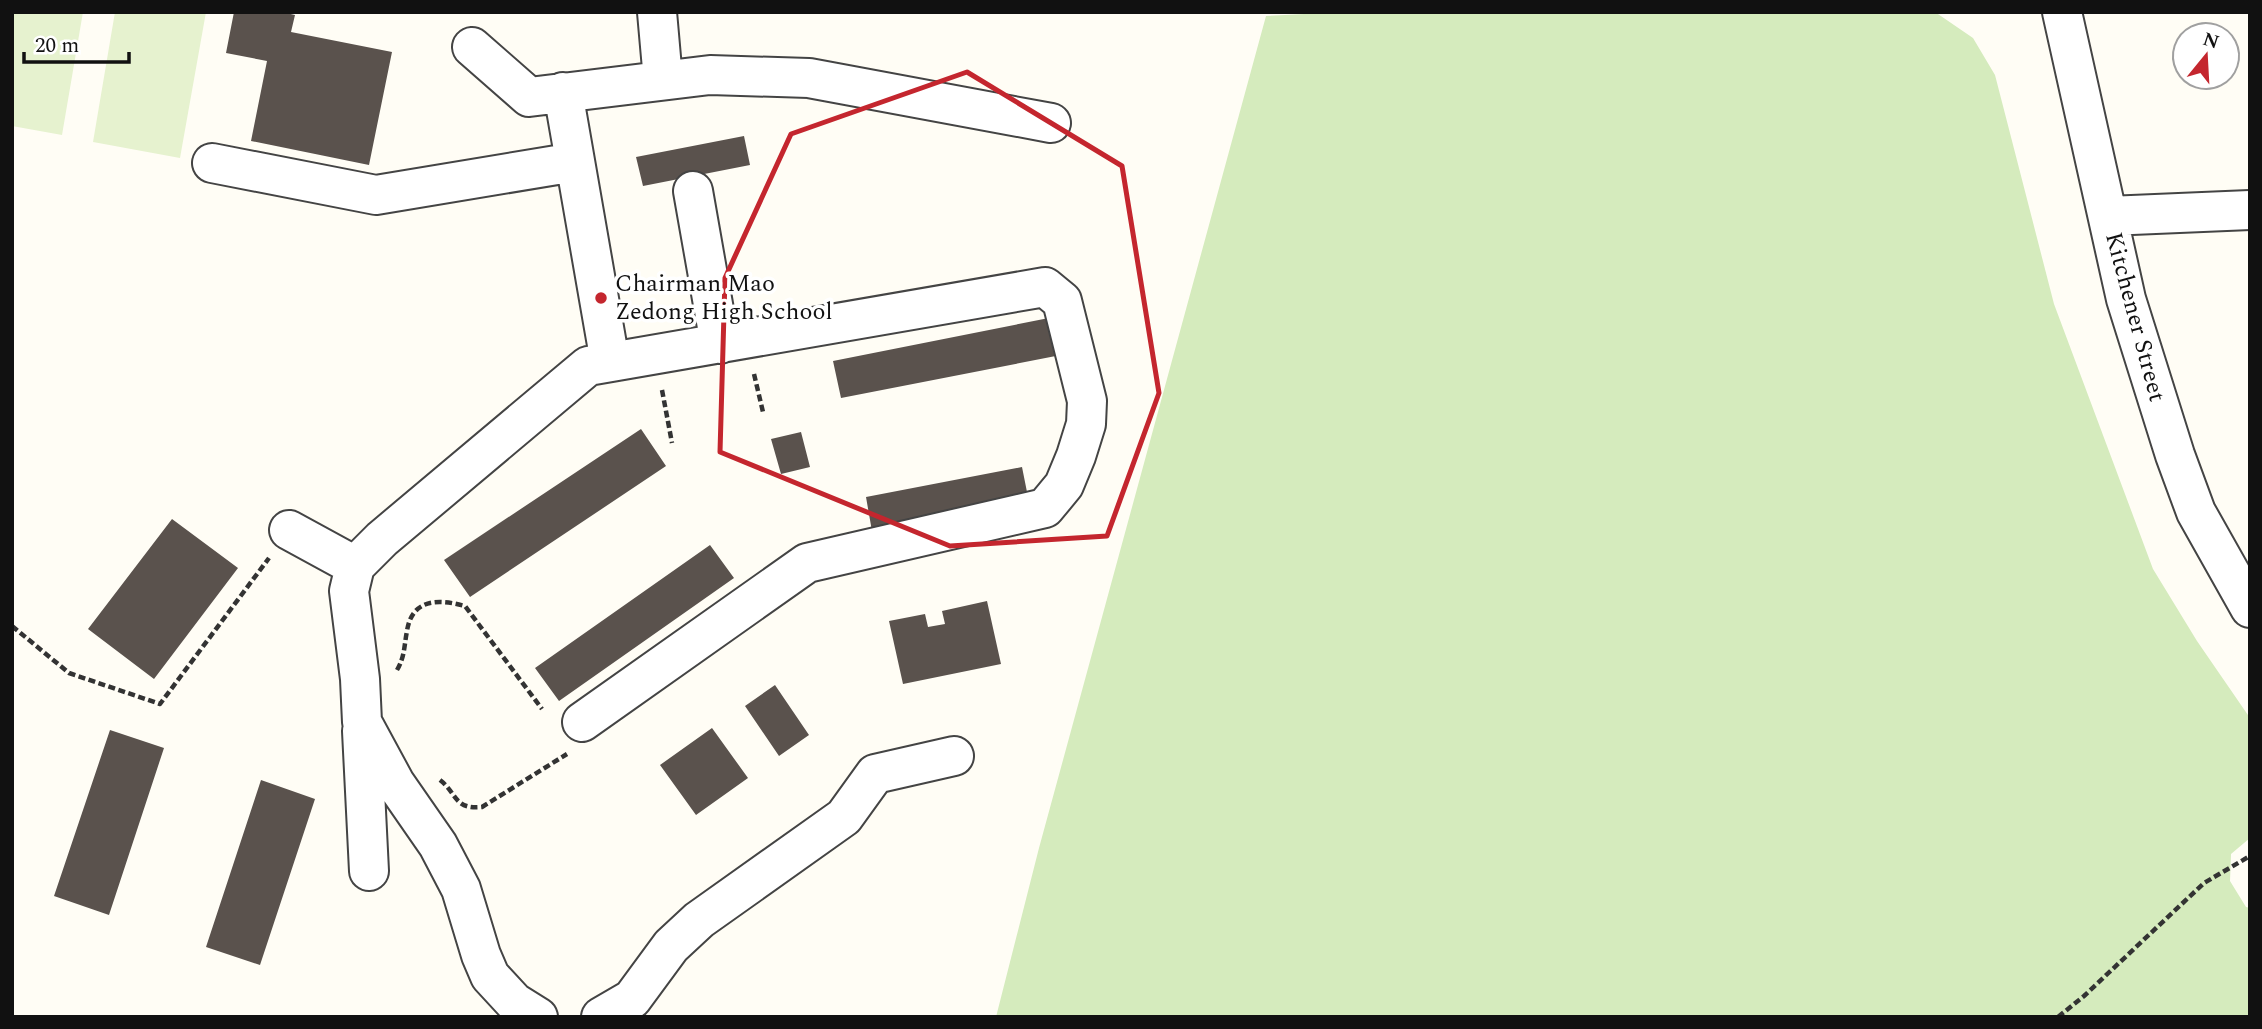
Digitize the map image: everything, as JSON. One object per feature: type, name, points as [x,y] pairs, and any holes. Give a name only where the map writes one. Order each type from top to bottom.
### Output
[{"type":"street","points":[[657,12],[663,80]]},
{"type":"street","name":"Kitchener Street","points":[[2062,12],[2126,299],[2175,455],[2196,512],[2250,608]]},
{"type":"street","points":[[472,47],[529,97],[710,75],[809,78],[1051,123]]},
{"type":"street","points":[[563,92],[610,362]]},
{"type":"street","points":[[212,163],[376,195],[577,173]]},
{"type":"street","points":[[693,191],[720,344]]},
{"type":"street","points":[[2108,216],[2250,210]]},
{"type":"street","points":[[369,872],[360,679],[349,591],[355,566],[382,539],[588,366],[1045,287],[1062,301],[1087,401],[1086,424],[1064,485],[1045,508],[807,563],[577,737]]},
{"type":"street","points":[[289,530],[355,566]]},
{"type":"street","points":[[362,722],[395,783],[438,845],[461,889],[490,976],[514,1002],[538,1017]]},
{"type":"street","points":[[601,1017],[632,999],[671,946],[699,920],[844,817],[875,774],[954,756]]},
{"type":"path","points":[[656,355],[673,443]]},
{"type":"path","points":[[12,626],[69,673],[160,704],[289,530]]},
{"type":"path","points":[[360,679],[390,676],[398,669],[404,656],[410,620],[425,604],[437,600],[465,606],[542,709]]},
{"type":"path","points":[[395,783],[422,775],[438,778],[446,785],[455,801],[473,808],[482,807],[577,737]]},
{"type":"path","points":[[2058,1017],[2084,996],[2204,883],[2250,856]]},
{"type":"highlighted area","points":[[967,72],[1122,166],[1159,393],[1107,536],[950,546],[720,452],[725,278],[791,134]]},
{"type":"green space","points":[[12,12],[83,12],[62,135],[12,126]]},
{"type":"green space","points":[[115,12],[206,12],[180,158],[93,142]]},
{"type":"green space","points":[[1343,12],[1935,12],[1973,38],[1995,75],[2054,304],[2153,569],[2197,641],[2250,718],[2250,838],[2231,854],[2230,881],[2246,907],[2250,908],[2250,1017],[996,1017],[1039,848],[1266,16]]},
{"type":"building","points":[[234,12],[282,12],[295,15],[291,32],[392,52],[369,165],[251,141],[267,61],[226,53]]},
{"type":"building","points":[[744,136],[750,165],[643,186],[636,157]]},
{"type":"building","points":[[1059,316],[1066,354],[841,398],[833,361]]},
{"type":"building","points":[[641,429],[666,466],[470,597],[444,560]]},
{"type":"building","points":[[801,432],[810,467],[781,474],[771,439]]},
{"type":"building","points":[[1022,467],[1030,507],[873,537],[866,497]]},
{"type":"building","points":[[172,519],[238,568],[154,679],[88,629]]},
{"type":"building","points":[[710,545],[734,578],[559,701],[535,668]]},
{"type":"building","points":[[987,601],[1001,664],[903,684],[889,621],[925,614],[928,627],[945,624],[942,611]]},
{"type":"building","points":[[775,685],[809,735],[779,756],[745,706]]},
{"type":"building","points":[[712,728],[748,778],[696,815],[660,765]]},
{"type":"building","points":[[110,730],[164,748],[109,915],[54,896]]},
{"type":"building","points":[[261,780],[315,799],[260,965],[206,947]]},
{"type":"place","name":"Chairman Mao Zedong High School","points":[[601,298]]}]
